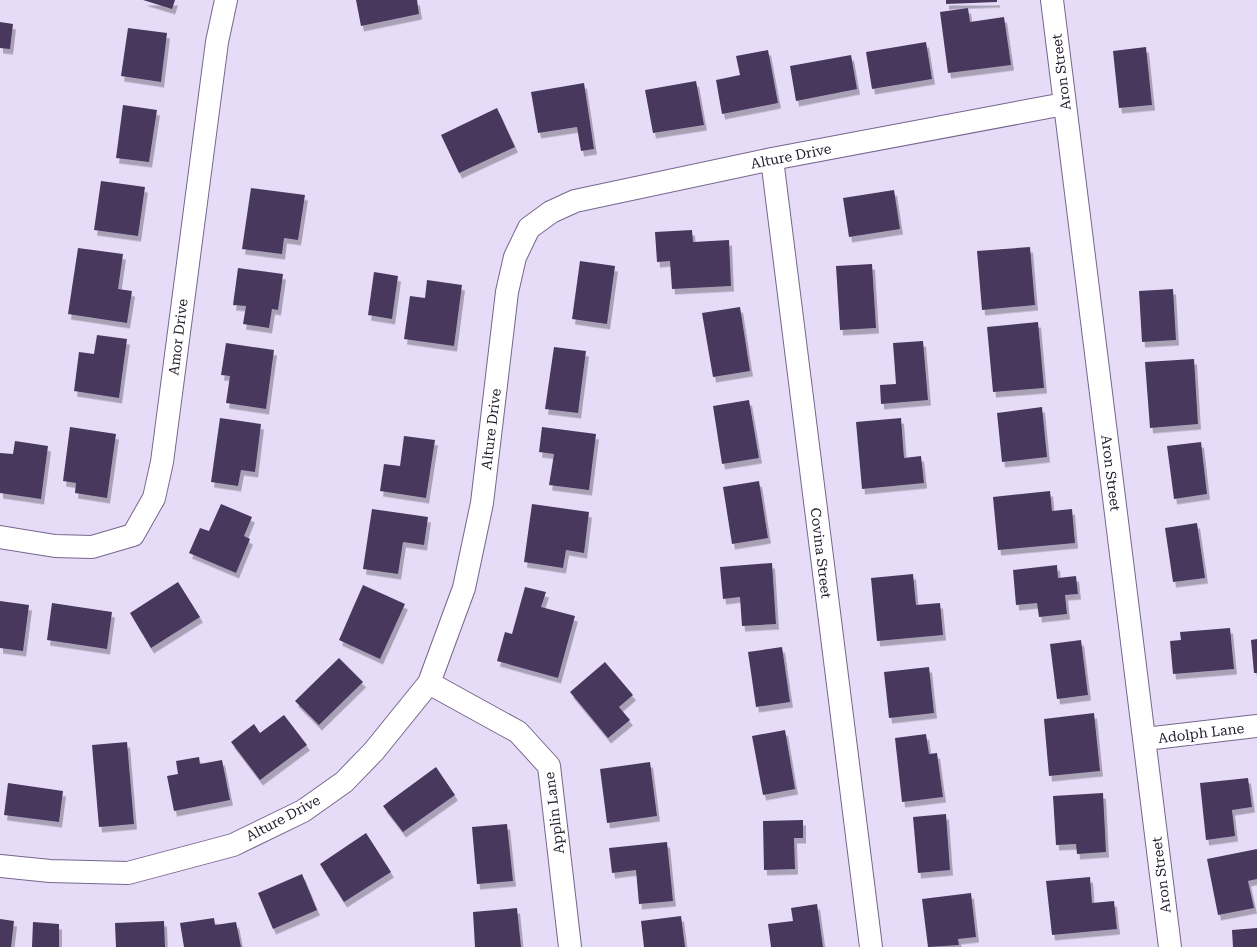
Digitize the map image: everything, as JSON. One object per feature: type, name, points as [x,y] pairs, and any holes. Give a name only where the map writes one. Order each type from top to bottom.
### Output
[{"type":"street","name":"Amor Drive","points":[[0,537],[55,546],[92,547],[133,536],[154,498],[162,462],[217,42],[226,0]]},
{"type":"street","name":"Aron Street","points":[[1052,0],[1170,947]]},
{"type":"street","name":"Alture Drive","points":[[0,866],[50,871],[128,873],[233,845],[303,811],[344,782],[374,751],[429,682],[464,588],[482,503],[507,292],[515,257],[529,228],[551,212],[575,201],[772,159],[1064,104]]},
{"type":"street","name":"Covina Street","points":[[772,159],[871,947]]},
{"type":"street","name":"Applin Lane","points":[[429,682],[518,732],[549,766],[570,947]]},
{"type":"street","name":"Adolph Lane","points":[[1145,739],[1257,726]]},
{"type":"building","points":[[143,0],[175,0],[172,9]]},
{"type":"building","points":[[356,0],[417,0],[419,14],[361,26]]},
{"type":"building","points":[[946,0],[997,0],[997,2],[946,4]]},
{"type":"building","points":[[968,8],[970,22],[1004,17],[1011,65],[948,73],[940,12]]},
{"type":"building","points":[[0,22],[13,24],[10,49],[0,48]]},
{"type":"building","points":[[128,28],[167,33],[161,82],[121,76]]},
{"type":"building","points":[[926,42],[932,79],[872,89],[866,52]]},
{"type":"building","points":[[1146,47],[1152,105],[1119,108],[1113,51]]},
{"type":"building","points":[[768,50],[778,103],[722,114],[716,80],[740,75],[736,56]]},
{"type":"building","points":[[851,55],[857,89],[796,101],[790,66]]},
{"type":"building","points":[[696,81],[704,125],[653,133],[645,90]]},
{"type":"building","points":[[584,83],[594,149],[581,151],[577,127],[538,133],[531,92]]},
{"type":"building","points":[[123,105],[157,110],[149,162],[116,158]]},
{"type":"building","points":[[497,108],[515,147],[459,173],[441,135]]},
{"type":"building","points":[[101,181],[145,187],[138,236],[94,230]]},
{"type":"building","points":[[251,188],[305,195],[298,240],[284,238],[282,254],[242,249]]},
{"type":"building","points":[[894,190],[900,229],[849,237],[843,198]]},
{"type":"building","points":[[692,230],[693,242],[729,240],[731,286],[672,289],[670,261],[657,262],[655,232]]},
{"type":"building","points":[[1030,247],[1035,305],[982,310],[977,251]]},
{"type":"building","points":[[78,248],[123,254],[118,289],[132,291],[127,323],[68,314]]},
{"type":"building","points":[[580,261],[615,266],[607,324],[572,319]]},
{"type":"building","points":[[872,264],[876,328],[840,330],[836,266]]},
{"type":"building","points":[[238,268],[283,274],[278,310],[272,309],[269,328],[243,324],[246,306],[233,305]]},
{"type":"building","points":[[374,272],[398,276],[392,319],[368,315]]},
{"type":"building","points":[[427,280],[462,285],[454,346],[404,339],[410,296],[425,298]]},
{"type":"building","points":[[1173,289],[1176,340],[1142,342],[1139,291]]},
{"type":"building","points":[[740,307],[750,371],[713,377],[702,313]]},
{"type":"building","points":[[1038,322],[1044,388],[993,392],[987,327]]},
{"type":"building","points":[[97,335],[127,339],[119,398],[74,391],[79,352],[94,354]]},
{"type":"building","points":[[923,341],[928,400],[881,404],[880,385],[896,384],[893,343]]},
{"type":"building","points":[[226,343],[274,350],[266,409],[226,403],[230,376],[221,375]]},
{"type":"building","points":[[554,347],[586,351],[578,413],[545,409]]},
{"type":"building","points":[[1194,359],[1198,424],[1150,428],[1145,362]]},
{"type":"building","points":[[749,400],[759,458],[722,464],[713,406]]},
{"type":"building","points":[[1042,407],[1047,457],[1002,462],[997,413]]},
{"type":"building","points":[[220,418],[261,424],[255,472],[241,470],[238,486],[211,482]]},
{"type":"building","points":[[901,418],[904,458],[921,456],[924,483],[862,489],[856,422]]},
{"type":"building","points":[[70,427],[116,434],[107,498],[75,493],[76,483],[63,481]]},
{"type":"building","points":[[542,427],[596,434],[589,490],[549,485],[554,454],[539,452]]},
{"type":"building","points":[[404,436],[435,440],[426,498],[380,491],[384,464],[400,466]]},
{"type":"building","points":[[15,441],[48,446],[41,499],[0,493],[0,453],[13,454]]},
{"type":"building","points":[[1201,442],[1207,494],[1174,499],[1167,446]]},
{"type":"building","points":[[759,481],[768,538],[732,544],[723,487]]},
{"type":"building","points":[[1050,491],[1052,511],[1072,509],[1075,543],[998,550],[993,497]]},
{"type":"building","points":[[221,504],[252,517],[244,536],[250,539],[236,573],[189,553],[200,528],[209,531]]},
{"type":"building","points":[[532,504],[589,512],[584,553],[566,550],[563,568],[524,562]]},
{"type":"building","points":[[372,509],[428,517],[424,545],[403,542],[398,574],[363,569]]},
{"type":"building","points":[[1197,523],[1205,578],[1173,582],[1165,528]]},
{"type":"building","points":[[772,563],[776,624],[742,626],[740,597],[723,599],[720,567]]},
{"type":"building","points":[[1057,565],[1058,578],[1076,576],[1078,594],[1065,595],[1067,614],[1039,617],[1037,603],[1016,605],[1013,570]]},
{"type":"building","points":[[913,574],[916,605],[940,603],[943,635],[877,641],[871,578]]},
{"type":"building","points":[[178,582],[200,617],[151,648],[130,613]]},
{"type":"building","points":[[363,585],[405,604],[380,659],[339,640]]},
{"type":"building","points":[[525,587],[546,592],[541,607],[575,616],[558,678],[497,661],[505,632],[512,634]]},
{"type":"building","points":[[0,601],[29,605],[23,651],[0,648]]},
{"type":"building","points":[[52,603],[112,612],[107,649],[47,640]]},
{"type":"building","points":[[1230,628],[1234,669],[1173,674],[1170,641],[1181,640],[1180,632]]},
{"type":"building","points":[[1257,639],[1257,673],[1254,673],[1251,640]]},
{"type":"building","points":[[1081,640],[1088,695],[1057,699],[1050,644]]},
{"type":"building","points":[[782,647],[790,702],[756,707],[748,652]]},
{"type":"building","points":[[339,658],[363,682],[319,725],[295,701]]},
{"type":"building","points":[[605,662],[633,695],[619,707],[630,720],[608,738],[570,692]]},
{"type":"building","points":[[929,667],[934,713],[889,718],[884,672]]},
{"type":"building","points":[[1094,713],[1100,771],[1049,776],[1044,719]]},
{"type":"building","points":[[284,715],[307,745],[260,780],[231,742],[254,724],[260,733]]},
{"type":"building","points":[[785,730],[795,789],[763,795],[752,736]]},
{"type":"building","points":[[926,734],[929,754],[937,753],[943,797],[902,802],[895,738]]},
{"type":"building","points":[[127,742],[134,824],[99,827],[92,745]]},
{"type":"building","points":[[199,757],[200,764],[222,760],[230,800],[174,811],[167,776],[178,774],[176,761]]},
{"type":"building","points":[[650,762],[657,816],[607,823],[600,769]]},
{"type":"building","points":[[436,767],[455,795],[403,832],[383,806]]},
{"type":"building","points":[[1248,778],[1252,807],[1232,810],[1235,836],[1206,840],[1200,783]]},
{"type":"building","points":[[8,783],[63,791],[59,822],[4,815]]},
{"type":"building","points":[[1103,793],[1106,852],[1077,854],[1076,844],[1056,845],[1053,796]]},
{"type":"building","points":[[946,814],[950,870],[918,873],[913,817]]},
{"type":"building","points":[[803,820],[803,838],[794,838],[795,869],[764,870],[763,821]]},
{"type":"building","points":[[507,824],[513,881],[477,884],[472,827]]},
{"type":"building","points":[[366,833],[391,872],[344,902],[320,864]]},
{"type":"building","points":[[667,842],[673,901],[639,904],[636,870],[612,873],[609,848]]},
{"type":"building","points":[[1257,849],[1257,879],[1248,881],[1254,908],[1218,915],[1207,859]]},
{"type":"building","points":[[302,874],[317,910],[273,929],[258,893]]},
{"type":"building","points":[[1090,877],[1092,903],[1114,901],[1117,929],[1052,935],[1046,881]]},
{"type":"building","points":[[971,893],[976,937],[958,939],[959,945],[928,947],[922,899]]},
{"type":"building","points":[[817,904],[823,947],[771,947],[768,924],[793,921],[791,908]]},
{"type":"building","points":[[517,908],[521,947],[475,947],[473,912]]},
{"type":"building","points":[[681,916],[685,947],[644,947],[641,921]]},
{"type":"building","points":[[214,918],[215,925],[236,922],[241,947],[184,947],[180,923]]},
{"type":"building","points":[[0,919],[14,921],[11,947],[0,947]]},
{"type":"building","points":[[164,921],[165,947],[116,947],[115,923]]},
{"type":"building","points":[[33,922],[59,924],[59,947],[32,947]]},
{"type":"building","points":[[1257,928],[1257,947],[1233,947],[1232,930]]}]
